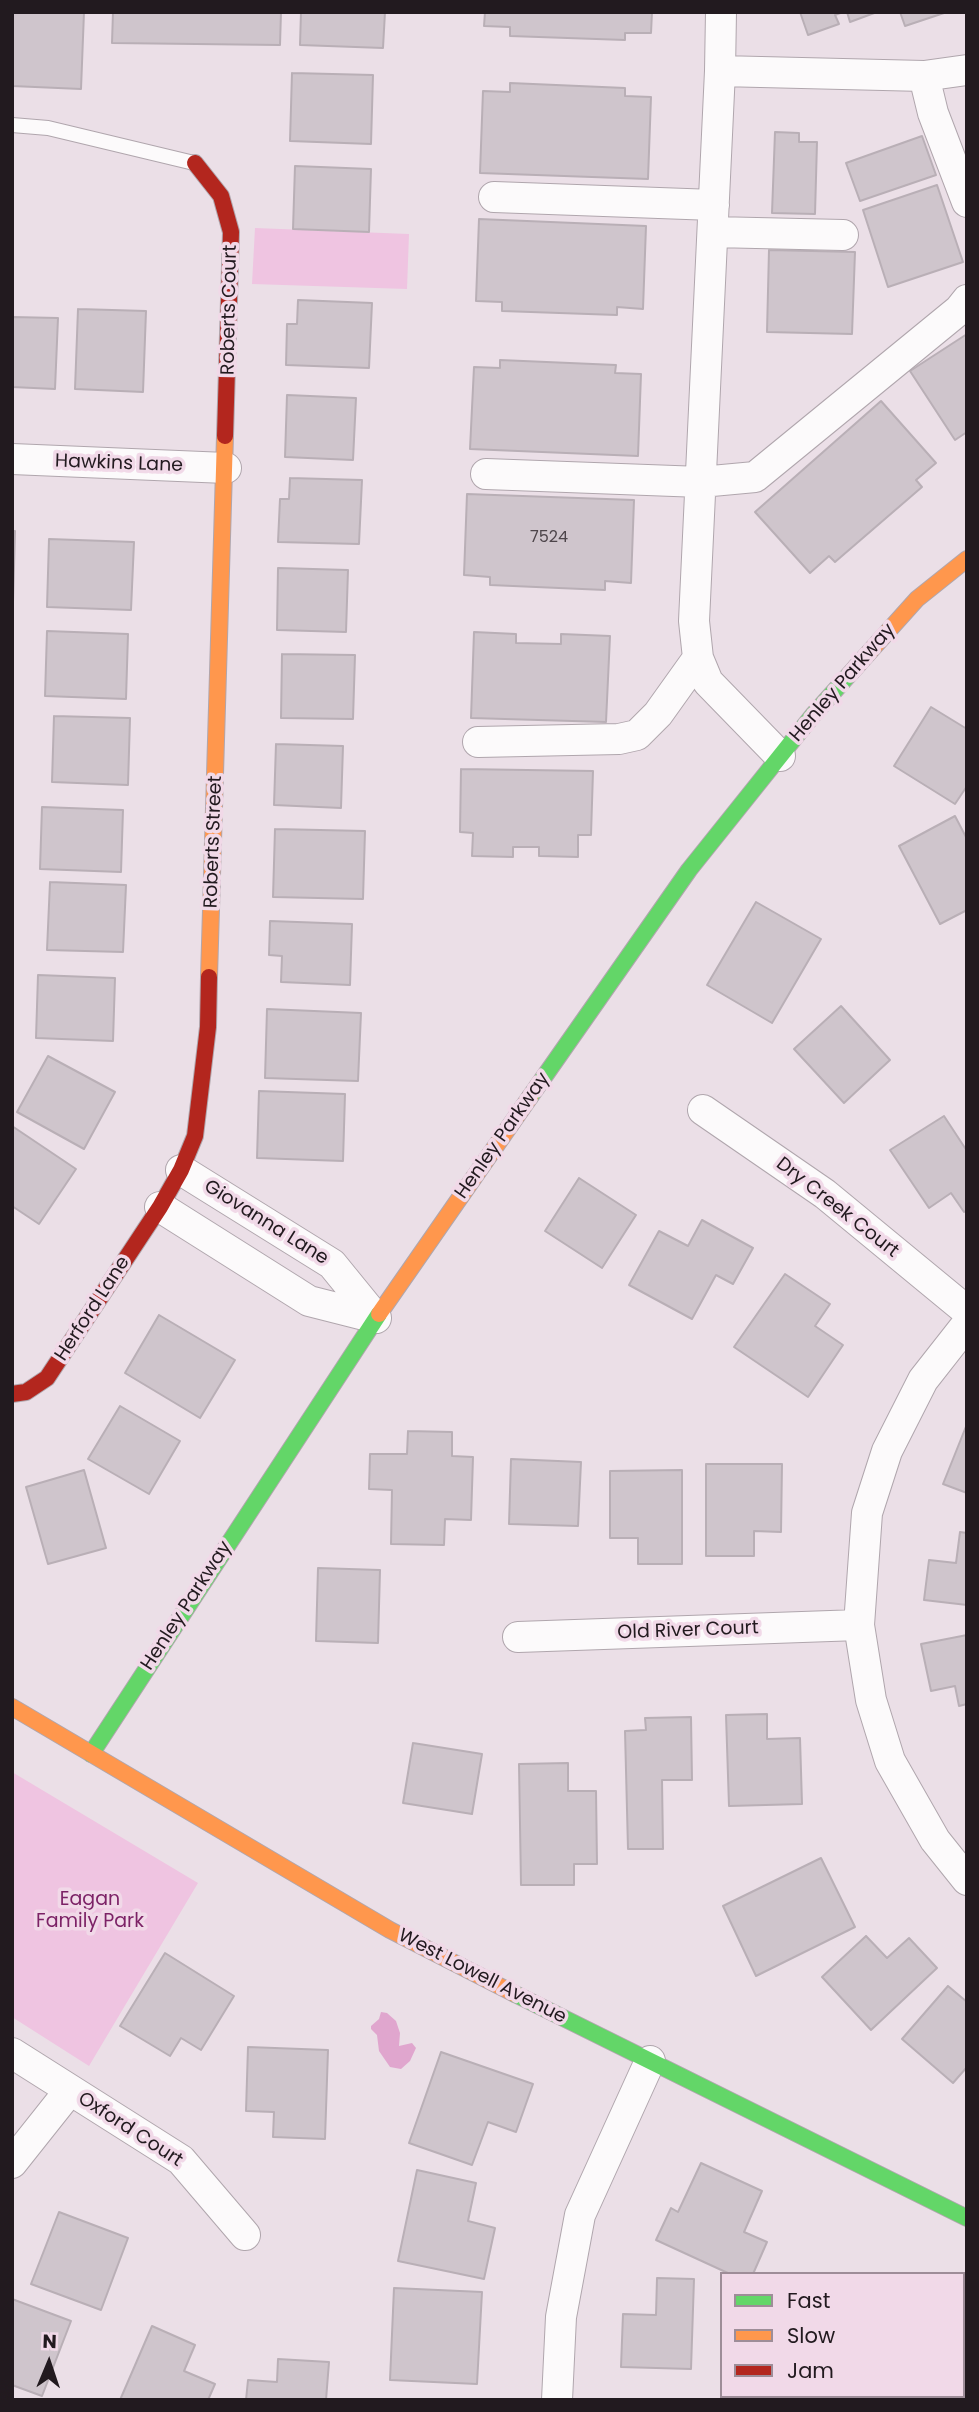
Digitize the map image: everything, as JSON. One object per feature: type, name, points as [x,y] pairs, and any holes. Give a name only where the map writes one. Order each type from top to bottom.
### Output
[{"type":"street","points":[[721,12],[714,218],[694,621],[698,658],[708,682],[780,756]]},
{"type":"street","points":[[720,71],[924,76],[967,70]]},
{"type":"street","points":[[924,76],[933,113],[967,202]]},
{"type":"street","name":"Roberts Court","points":[[195,163],[221,196],[232,232],[226,468]]},
{"type":"street","points":[[494,198],[714,218],[843,235]]},
{"type":"street","points":[[486,474],[701,482],[755,477],[960,310],[967,300]]},
{"type":"street","name":"Hawkins Lane","points":[[12,459],[226,468]]},
{"type":"street","name":"Roberts Street","points":[[160,1207],[181,1170],[195,1136],[208,1027],[226,468]]},
{"type":"street","name":"Henley Parkway","points":[[91,1754],[376,1318],[689,870],[813,715],[917,600],[967,559]]},
{"type":"street","points":[[478,742],[619,739],[637,736],[658,714],[698,658]]},
{"type":"street","name":"Dry Creek Court","points":[[703,1110],[825,1194],[967,1311]]},
{"type":"street","name":"Giovanna Lane","points":[[181,1170],[332,1264],[376,1318]]},
{"type":"street","points":[[160,1207],[309,1301],[376,1318]]},
{"type":"street","name":"Herford Lane","points":[[12,1394],[26,1392],[47,1378],[160,1207]]},
{"type":"street","points":[[967,1324],[923,1380],[887,1451],[867,1513],[859,1625],[871,1700],[890,1761],[935,1840],[967,1880]]},
{"type":"street","name":"Old River Court","points":[[518,1637],[859,1625]]},
{"type":"street","name":"West Lowell Avenue","points":[[12,1707],[390,1930],[967,2218]]},
{"type":"street","name":"Oxford Court","points":[[12,2053],[181,2160],[245,2235]]},
{"type":"street","points":[[557,2400],[561,2318],[580,2215],[650,2061]]},
{"type":"street","points":[[12,2163],[70,2090]]},
{"type":"lane","points":[[12,125],[48,128],[195,163]]},
{"type":"green space","points":[[255,228],[409,234],[407,289],[252,284]]},
{"type":"green space","name":"Eagan Family Park","points":[[12,1772],[198,1883],[89,2066],[12,2017]]},
{"type":"shaded area","points":[[381,2012],[387,2013],[396,2021],[400,2033],[399,2046],[412,2043],[416,2048],[410,2061],[401,2069],[390,2067],[379,2051],[377,2035],[371,2029]]},
{"type":"building","points":[[12,12],[84,12],[81,89],[12,86]]},
{"type":"building","points":[[113,12],[281,12],[280,45],[112,43]]},
{"type":"building","points":[[301,12],[385,12],[383,48],[300,45]]},
{"type":"building","points":[[485,12],[652,12],[651,33],[625,33],[625,40],[510,36],[510,27],[484,26]]},
{"type":"building","points":[[800,12],[843,12],[835,15],[839,24],[808,35]]},
{"type":"building","points":[[847,12],[877,12],[850,22]]},
{"type":"building","points":[[900,12],[944,12],[944,13],[905,26]]},
{"type":"building","points":[[292,73],[373,75],[371,144],[290,141]]},
{"type":"building","points":[[510,83],[625,88],[625,96],[651,97],[648,179],[480,173],[483,91],[510,92]]},
{"type":"building","points":[[775,132],[799,133],[799,142],[817,142],[815,214],[772,213]]},
{"type":"building","points":[[922,136],[936,175],[860,201],[846,163]]},
{"type":"building","points":[[295,166],[371,169],[369,232],[293,229]]},
{"type":"building","points":[[937,185],[963,262],[888,287],[863,210]]},
{"type":"building","points":[[479,219],[646,226],[643,309],[617,307],[617,315],[502,311],[502,302],[476,301]]},
{"type":"building","points":[[769,250],[855,252],[852,334],[767,332]]},
{"type":"building","points":[[298,300],[372,303],[369,368],[286,365],[287,324],[297,324]]},
{"type":"building","points":[[78,309],[146,311],[143,392],[75,389]]},
{"type":"building","points":[[12,317],[58,318],[55,389],[12,387]]},
{"type":"building","points":[[967,334],[967,432],[955,440],[910,371]]},
{"type":"building","points":[[500,360],[616,365],[615,373],[641,374],[638,456],[470,449],[474,367],[500,368]]},
{"type":"building","points":[[287,395],[356,398],[353,460],[285,457]]},
{"type":"building","points":[[881,401],[936,463],[916,480],[922,487],[835,562],[829,556],[810,573],[755,512]]},
{"type":"building","points":[[290,478],[362,480],[359,544],[278,542],[280,499],[289,499]]},
{"type":"building","points":[[467,494],[634,500],[631,583],[605,581],[605,590],[490,585],[490,577],[464,575]]},
{"type":"building","points":[[12,531],[15,531],[13,602],[12,602]]},
{"type":"building","points":[[49,539],[134,542],[131,610],[47,607]]},
{"type":"building","points":[[278,568],[348,570],[346,632],[277,630]]},
{"type":"building","points":[[47,631],[128,634],[126,699],[45,696]]},
{"type":"building","points":[[474,632],[516,634],[516,643],[561,644],[561,634],[610,636],[606,722],[471,718]]},
{"type":"building","points":[[282,654],[355,655],[353,719],[281,718]]},
{"type":"building","points":[[931,707],[967,729],[967,786],[955,804],[894,766]]},
{"type":"building","points":[[54,716],[130,718],[128,785],[52,782]]},
{"type":"building","points":[[276,744],[343,746],[341,808],[274,805]]},
{"type":"building","points":[[461,769],[593,771],[591,835],[578,835],[578,857],[539,856],[539,847],[513,847],[513,857],[472,856],[473,833],[460,832]]},
{"type":"building","points":[[42,807],[123,810],[121,872],[40,869]]},
{"type":"building","points":[[955,816],[967,839],[967,910],[940,924],[899,846]]},
{"type":"building","points":[[275,829],[365,831],[363,899],[273,897]]},
{"type":"building","points":[[50,882],[126,885],[123,952],[47,950]]},
{"type":"building","points":[[756,902],[821,939],[772,1023],[707,985]]},
{"type":"building","points":[[270,921],[352,924],[350,985],[281,982],[282,956],[269,955]]},
{"type":"building","points":[[38,975],[115,978],[113,1041],[36,1038]]},
{"type":"building","points":[[841,1006],[890,1060],[844,1103],[794,1049]]},
{"type":"building","points":[[267,1009],[361,1013],[358,1081],[265,1078]]},
{"type":"building","points":[[48,1056],[115,1092],[84,1149],[17,1112]]},
{"type":"building","points":[[259,1091],[345,1094],[343,1161],[257,1158]]},
{"type":"building","points":[[944,1116],[967,1151],[967,1210],[964,1212],[951,1193],[929,1208],[890,1150]]},
{"type":"building","points":[[12,1126],[76,1169],[39,1224],[12,1206]]},
{"type":"building","points":[[579,1178],[636,1215],[602,1268],[545,1231]]},
{"type":"building","points":[[702,1220],[753,1248],[733,1284],[716,1275],[692,1319],[629,1285],[659,1231],[688,1246]]},
{"type":"building","points":[[785,1274],[830,1304],[815,1326],[843,1345],[808,1397],[734,1347]]},
{"type":"building","points":[[159,1315],[235,1360],[200,1418],[125,1373]]},
{"type":"building","points":[[120,1406],[180,1441],[149,1494],[88,1459]]},
{"type":"building","points":[[967,1424],[967,1493],[943,1484]]},
{"type":"building","points":[[408,1431],[452,1432],[452,1456],[473,1457],[471,1520],[445,1519],[444,1545],[391,1544],[392,1490],[369,1489],[370,1454],[407,1454]]},
{"type":"building","points":[[511,1459],[581,1462],[578,1526],[509,1524]]},
{"type":"building","points":[[706,1464],[782,1464],[781,1532],[754,1531],[754,1556],[706,1556]]},
{"type":"building","points":[[84,1470],[106,1548],[48,1564],[26,1487]]},
{"type":"building","points":[[682,1470],[682,1564],[638,1564],[638,1538],[610,1538],[610,1471]]},
{"type":"building","points":[[960,1532],[967,1533],[967,1605],[924,1600],[929,1560],[956,1563]]},
{"type":"building","points":[[318,1568],[380,1570],[378,1643],[316,1641]]},
{"type":"building","points":[[967,1635],[967,1704],[959,1706],[955,1686],[931,1691],[921,1644]]},
{"type":"building","points":[[767,1714],[767,1739],[800,1738],[802,1804],[729,1806],[726,1715]]},
{"type":"building","points":[[691,1717],[692,1780],[662,1780],[663,1849],[628,1849],[625,1731],[646,1730],[645,1718]]},
{"type":"building","points":[[413,1743],[482,1754],[472,1814],[403,1803]]},
{"type":"building","points":[[568,1763],[568,1791],[596,1791],[597,1864],[574,1864],[574,1885],[521,1885],[519,1764]]},
{"type":"building","points":[[821,1858],[855,1927],[756,1976],[723,1906]]},
{"type":"building","points":[[866,1936],[887,1958],[909,1938],[937,1968],[871,2030],[822,1977]]},
{"type":"building","points":[[165,1953],[234,1996],[201,2050],[181,2038],[170,2056],[120,2026]]},
{"type":"building","points":[[948,1986],[967,2002],[967,2067],[953,2083],[902,2039]]},
{"type":"building","points":[[248,2047],[328,2050],[325,2139],[273,2137],[274,2112],[246,2111]]},
{"type":"building","points":[[441,2052],[533,2084],[516,2132],[488,2122],[472,2165],[409,2143]]},
{"type":"building","points":[[701,2163],[762,2191],[744,2232],[767,2242],[754,2272],[726,2272],[656,2240],[671,2208],[678,2212]]},
{"type":"building","points":[[417,2170],[476,2183],[468,2221],[495,2228],[484,2279],[398,2261]]},
{"type":"building","points":[[59,2212],[128,2238],[101,2310],[31,2284]]},
{"type":"building","points":[[657,2278],[694,2279],[691,2369],[621,2367],[623,2314],[656,2315]]},
{"type":"building","points":[[394,2288],[482,2292],[477,2384],[390,2380]]},
{"type":"building","points":[[12,2299],[71,2321],[42,2396],[12,2385]]},
{"type":"building","points":[[152,2326],[195,2345],[184,2371],[215,2384],[208,2400],[120,2400]]},
{"type":"building","points":[[278,2359],[329,2362],[326,2400],[246,2400],[248,2380],[277,2382]]},
{"type":"building","points":[[844,2398],[862,2398],[861,2400]]},
{"type":"traffic: fast","points":[[530,1097],[689,870],[813,715],[856,667]]},
{"type":"traffic: fast","points":[[91,1754],[379,1314]]},
{"type":"traffic: fast","points":[[515,1994],[967,2218]]},
{"type":"traffic: slow","points":[[209,977],[225,436]]},
{"type":"traffic: slow","points":[[856,667],[917,599],[967,559]]},
{"type":"traffic: slow","points":[[379,1314],[530,1097]]},
{"type":"traffic: slow","points":[[12,1707],[390,1930],[515,1994]]},
{"type":"traffic: jam","points":[[195,163],[221,196],[231,232],[225,436]]},
{"type":"traffic: jam","points":[[12,1394],[26,1392],[47,1378],[160,1207],[181,1170],[195,1136],[208,1027],[209,977]]}]
